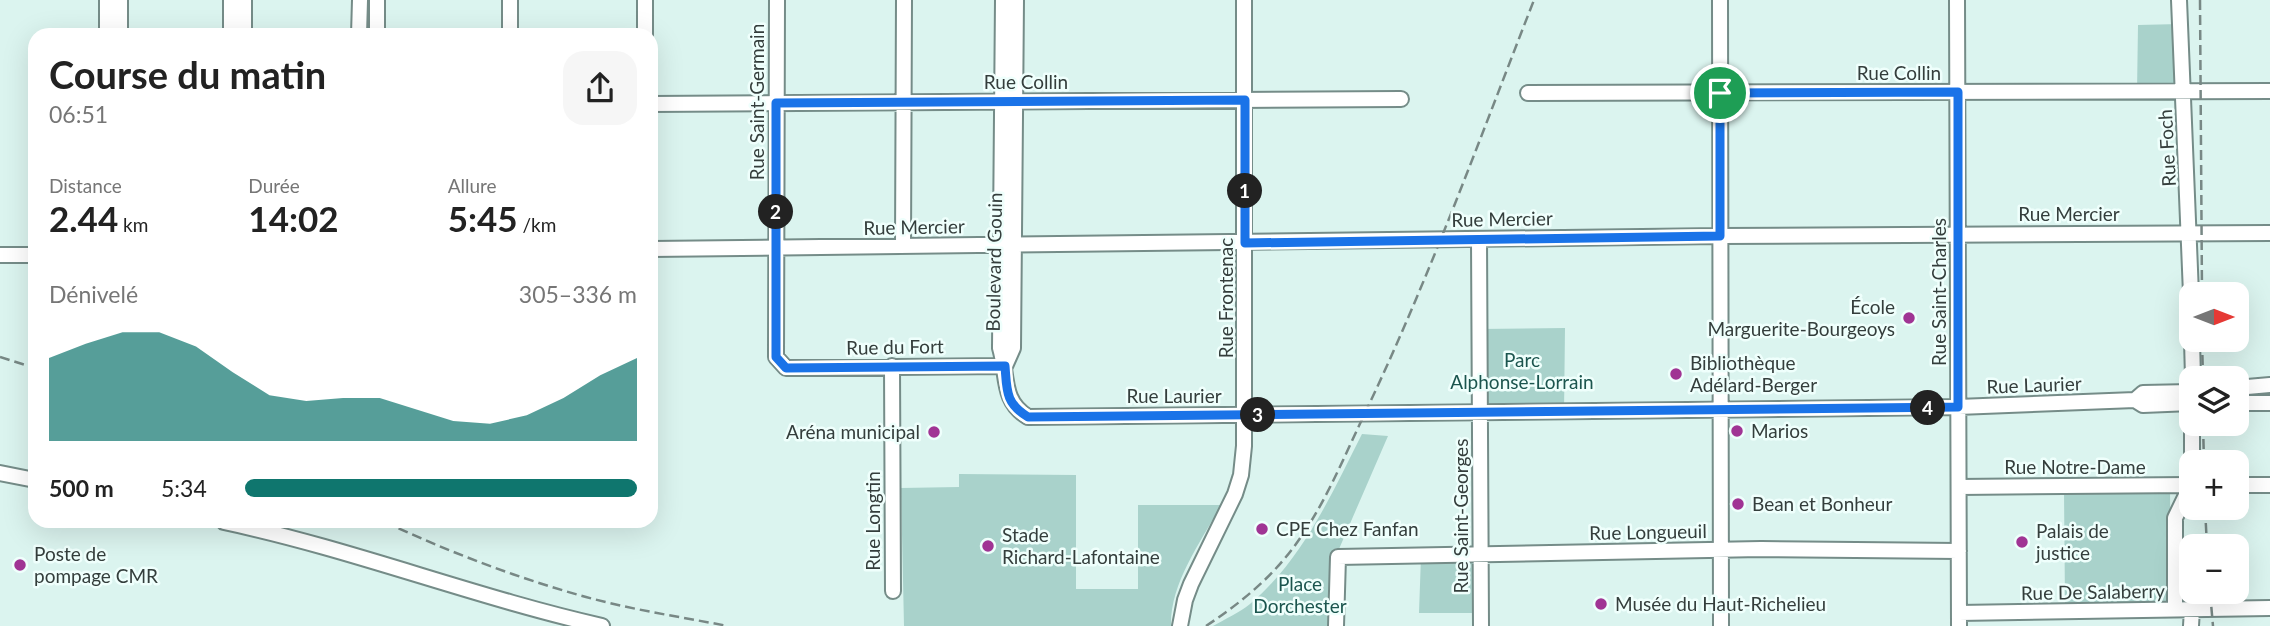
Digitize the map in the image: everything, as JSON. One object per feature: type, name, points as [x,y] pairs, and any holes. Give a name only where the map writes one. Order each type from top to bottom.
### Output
[{"type":"street","points":[[107,0],[107,28]]},
{"type":"street","points":[[120,0],[120,28]]},
{"type":"street","points":[[231,0],[231,28]]},
{"type":"street","points":[[244,0],[244,28]]},
{"type":"street","points":[[359,28],[360,0]]},
{"type":"street","points":[[377,0],[377,28]]},
{"type":"street","points":[[510,0],[510,28]]},
{"type":"street","points":[[645,0],[645,28]]},
{"type":"street","name":"Rue Saint-Germain","points":[[777,0],[776,357],[786,368]]},
{"type":"street","points":[[903,247],[904,0]]},
{"type":"street","name":"Boulevard Gouin","points":[[1003,0],[1009,101]]},
{"type":"street","name":"Boulevard Gouin","points":[[1005,366],[1000,348],[1007,246],[1009,101],[1016,0]]},
{"type":"street","name":"Rue Frontenac","points":[[1181,626],[1185,600],[1191,584],[1236,494],[1241,475],[1246,415],[1244,0]]},
{"type":"street","points":[[1720,0],[1721,626]]},
{"type":"street","name":"Rue Saint-Charles","points":[[1957,0],[1959,620]]},
{"type":"street","name":"Rue Foch","points":[[2179,0],[2191,282]]},
{"type":"street","name":"Rue Collin","points":[[1528,93],[2270,91]]},
{"type":"street","name":"Rue Collin","points":[[658,104],[1401,99]]},
{"type":"street","name":"Rue Mercier","points":[[658,249],[1720,236],[2270,233]]},
{"type":"street","name":"Rue Saint-Georges","points":[[1479,239],[1481,626]]},
{"type":"street","points":[[0,255],[28,255]]},
{"type":"street","name":"Rue Longtin","points":[[892,366],[892,592]]},
{"type":"street","name":"Rue Laurier","points":[[1005,366],[1008,396],[1016,410],[1028,417],[1958,407],[2135,400],[2143,405],[2179,404]]},
{"type":"street","name":"Rue du Fort","points":[[786,368],[1005,366]]},
{"type":"street","points":[[2249,387],[2270,385]]},
{"type":"street","name":"Rue Laurier","points":[[2135,400],[2143,393],[2179,392]]},
{"type":"street","points":[[2249,403],[2270,402]]},
{"type":"street","points":[[0,473],[28,479]]},
{"type":"street","name":"Rue Notre-Dame","points":[[1959,486],[2179,485]]},
{"type":"street","points":[[2249,485],[2270,485]]},
{"type":"street","points":[[2175,609],[2175,518],[2179,510]]},
{"type":"street","points":[[247,528],[380,563],[544,613],[602,626]]},
{"type":"street","name":"Rue Longueuil","points":[[1336,626],[1338,557],[1720,549],[1959,551]]},
{"type":"street","name":"Rue De Salaberry","points":[[1959,620],[2175,609],[2270,608]]},
{"type":"street","points":[[2192,609],[2192,626]]},
{"type":"green space","points":[[2180,24],[2183,91],[2137,92],[2138,25]]},
{"type":"green space","name":"Parc Alphonse-Lorrain","points":[[1565,328],[1564,413],[1480,413],[1479,329]]},
{"type":"green space","name":"Place Dorchester","points":[[1362,434],[1388,436],[1339,549],[1331,557],[1329,626],[1213,626],[1250,604],[1286,567],[1314,525]]},
{"type":"green space","name":"Stade Richard-Lafontaine","points":[[959,474],[1076,475],[1076,589],[1138,589],[1138,505],[1221,505],[1181,579],[1172,610],[1171,626],[904,626],[901,488],[959,487]]},
{"type":"green space","points":[[2170,489],[2171,601],[2065,603],[2064,492]]},
{"type":"green space","points":[[1481,555],[1481,613],[1419,613],[1421,556]]},
{"type":"railway","points":[[1206,626],[1242,600],[1274,571],[1293,548],[1324,499],[1411,311],[1534,0]]},
{"type":"railway","points":[[2200,0],[2202,282]]},
{"type":"railway","points":[[2202,352],[2203,366]]},
{"type":"railway","points":[[0,357],[28,366]]},
{"type":"railway","points":[[2203,436],[2204,450]]},
{"type":"railway","points":[[2206,520],[2206,534]]},
{"type":"railway","points":[[398,528],[484,564],[560,590],[621,606],[728,626]]},
{"type":"railway","points":[[2211,604],[2213,626]]},
{"type":"place","name":"École Marguerite-Bourgeoys","points":[[1909,318]]},
{"type":"place","name":"Bibliothèque Adélard-Berger","points":[[1676,374]]},
{"type":"place","name":"Marios","points":[[1737,431]]},
{"type":"place","name":"Aréna municipal","points":[[934,432]]},
{"type":"place","name":"Bean et Bonheur","points":[[1738,504]]},
{"type":"place","name":"CPE Chez Fanfan","points":[[1262,529]]},
{"type":"place","name":"Palais de justice","points":[[2022,542]]},
{"type":"place","name":"Stade Richard-Lafontaine","points":[[988,546]]},
{"type":"place","name":"Poste de pompage CMR","points":[[20,565]]},
{"type":"place","name":"Musée du Haut-Richelieu","points":[[1601,604]]},
{"type":"route","points":[[1958,92],[1958,407],[1028,417],[1016,410],[1008,396],[1005,366],[786,368],[776,357],[776,103],[1245,100],[1245,243],[1720,236],[1720,93],[1958,92]]}]
